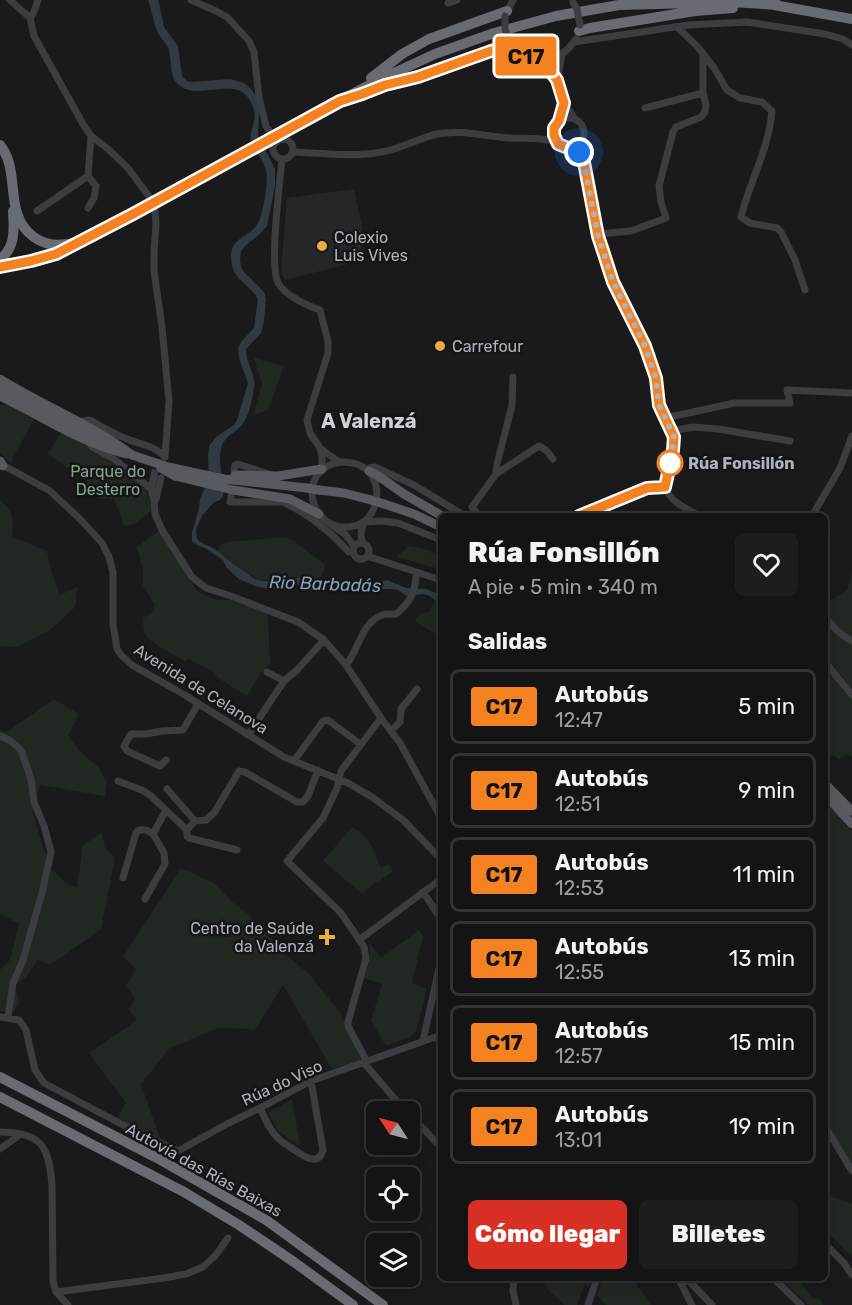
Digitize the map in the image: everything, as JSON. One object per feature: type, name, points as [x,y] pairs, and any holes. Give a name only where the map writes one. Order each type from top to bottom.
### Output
[{"type":"highway","points":[[747,0],[852,19]]},
{"type":"highway","points":[[0,267],[56,254],[381,80],[435,54],[494,33],[556,16],[619,5],[731,2],[778,5]]},
{"type":"highway","points":[[580,28],[695,11],[778,5]]},
{"type":"highway","points":[[340,101],[402,54],[429,39],[506,14]]},
{"type":"highway","points":[[340,101],[385,85],[418,77],[511,43]]},
{"type":"highway","points":[[0,145],[3,149],[14,230],[11,245],[0,259]]},
{"type":"highway","points":[[0,152],[18,219],[24,228],[42,243],[52,246],[80,242]]},
{"type":"highway","name":"Autovía das Rías Baixas","points":[[0,1077],[166,1163],[266,1220],[383,1305]]},
{"type":"highway","name":"Autovía das Rías Baixas","points":[[0,1097],[184,1192],[239,1225],[352,1305]]},
{"type":"main road","points":[[0,379],[115,442],[132,455]]},
{"type":"main road","points":[[0,387],[100,441],[132,455]]},
{"type":"main road","points":[[0,396],[106,449],[132,455],[158,454]]},
{"type":"main road","points":[[0,403],[14,403]]},
{"type":"main road","points":[[158,454],[168,467],[224,480],[344,493],[414,514],[438,526]]},
{"type":"main road","points":[[158,454],[175,476],[297,502],[319,514]]},
{"type":"main road","points":[[200,475],[210,472],[235,476],[274,476],[322,469]]},
{"type":"main road","points":[[368,470],[438,514]]},
{"type":"main road","points":[[828,787],[851,819]]},
{"type":"main road","points":[[828,798],[851,819]]},
{"type":"street","points":[[10,0],[30,18],[34,36],[91,136],[127,167],[152,202],[156,224],[153,252],[154,271],[169,401],[166,430],[158,454]]},
{"type":"street","points":[[30,18],[38,0]]},
{"type":"street","points":[[191,0],[222,13],[249,41],[254,52],[266,126],[276,142]]},
{"type":"street","points":[[448,3],[457,0]]},
{"type":"street","points":[[513,0],[506,14],[505,29],[511,43],[518,51],[542,60],[566,52],[574,42],[580,28],[577,9],[572,1]]},
{"type":"street","points":[[574,42],[677,27],[747,22],[825,34],[843,39],[852,45]]},
{"type":"street","points":[[677,27],[703,54],[727,90],[740,98],[762,102],[772,111],[767,137],[741,217],[750,223],[777,228],[781,232],[795,260],[805,290]]},
{"type":"street","points":[[557,80],[562,54]]},
{"type":"street","points":[[598,234],[631,231],[666,218],[659,186],[665,158],[676,127],[701,117],[705,112],[703,54]]},
{"type":"street","points":[[542,60],[557,80],[564,103],[584,128],[581,142],[598,234],[613,282],[645,346],[656,378],[659,405],[674,437],[665,487],[668,494],[680,505],[695,513]]},
{"type":"street","points":[[645,108],[703,93]]},
{"type":"street","points":[[556,142],[554,132],[564,103]]},
{"type":"street","points":[[559,121],[574,118]]},
{"type":"street","points":[[541,138],[554,132]]},
{"type":"street","points":[[293,152],[355,155],[376,153],[444,133],[541,138],[556,142],[563,147],[573,148],[583,157]]},
{"type":"street","points":[[88,208],[94,198],[96,186],[88,176],[91,136]]},
{"type":"street","points":[[282,139],[289,140],[293,146],[293,152],[288,158],[279,158],[275,153],[276,142],[282,139]]},
{"type":"street","points":[[573,148],[581,142]]},
{"type":"street","points":[[282,159],[276,223],[275,268],[278,283],[286,291],[306,305],[320,310],[328,341],[328,353],[307,420],[310,433],[320,448],[339,462]]},
{"type":"street","points":[[37,211],[88,176]]},
{"type":"street","points":[[496,474],[513,405],[513,377]]},
{"type":"street","points":[[665,418],[735,403],[790,404],[787,390],[852,393]]},
{"type":"street","points":[[80,423],[92,421],[158,454]]},
{"type":"street","points":[[671,431],[694,427],[718,429],[790,441]]},
{"type":"street","points":[[158,454],[166,430]]},
{"type":"street","points":[[814,513],[840,468],[852,436]]},
{"type":"street","points":[[88,441],[92,447],[114,459],[151,489],[155,514],[162,530],[187,570],[201,585],[286,616],[324,640],[346,665],[400,743],[438,813]]},
{"type":"street","points":[[477,513],[472,507],[496,474],[539,446],[553,459]]},
{"type":"street","points":[[320,448],[322,469]]},
{"type":"street","points":[[367,556],[368,550],[361,536],[364,522],[377,500],[376,485],[368,470],[352,462],[332,463],[322,469],[315,479],[313,501],[319,514],[345,534],[354,548],[356,557],[361,559],[367,556],[438,579]]},
{"type":"street","name":"Avenida de Celanova","points":[[1,464],[50,491],[81,519],[102,543],[113,572],[113,624],[117,649],[122,656],[284,757],[339,779],[372,796],[399,816],[438,856]]},
{"type":"street","points":[[234,470],[235,465],[238,464],[274,476]]},
{"type":"street","points":[[368,470],[375,467],[414,485],[460,513]]},
{"type":"street","points":[[151,489],[158,477],[155,514]]},
{"type":"street","points":[[586,513],[647,488],[665,487]]},
{"type":"street","points":[[231,499],[283,500],[332,534],[349,552],[357,544],[363,543]]},
{"type":"street","points":[[329,522],[347,527],[364,522],[398,523],[438,539]]},
{"type":"street","points":[[346,665],[368,626],[383,614],[393,615],[399,612],[407,602],[416,587],[416,573]]},
{"type":"street","points":[[828,621],[845,638],[852,641]]},
{"type":"street","points":[[248,735],[284,681],[324,640]]},
{"type":"street","points":[[828,666],[852,695]]},
{"type":"street","points":[[267,672],[284,681]]},
{"type":"street","points":[[391,731],[400,722],[403,706],[417,689]]},
{"type":"street","points":[[166,760],[160,766],[154,764],[127,751],[124,746],[131,734],[146,735],[162,731],[183,730],[198,704]]},
{"type":"street","points":[[381,718],[341,771],[337,788],[323,818],[287,861],[341,913],[364,947],[366,958],[348,1026],[366,1062],[397,1101]]},
{"type":"street","points":[[294,761],[326,720],[360,744]]},
{"type":"street","points":[[0,736],[12,741],[21,750],[31,779],[34,802],[51,852],[23,960],[13,983],[4,1017]]},
{"type":"street","points":[[237,850],[189,838],[187,830],[195,821],[206,820],[214,813],[238,771],[244,772],[297,802],[303,802],[308,796],[318,770]]},
{"type":"street","points":[[118,781],[144,791],[187,830]]},
{"type":"street","points":[[167,789],[195,821]]},
{"type":"street","points":[[153,834],[166,810]]},
{"type":"street","points":[[123,878],[136,833],[139,830],[146,830],[153,834],[164,853],[165,864],[145,899]]},
{"type":"street","points":[[359,940],[438,881]]},
{"type":"street","points":[[423,892],[438,914]]},
{"type":"street","points":[[423,1041],[438,973]]},
{"type":"street","name":"Rúa do Viso","points":[[4,1017],[19,1020],[26,1030],[35,1070],[44,1083],[178,1151],[226,1124],[311,1082],[438,1036]]},
{"type":"street","points":[[260,1108],[277,1138],[306,1158],[311,1160],[317,1158],[322,1155],[323,1150],[311,1082]]},
{"type":"street","points":[[420,1125],[438,1144]]},
{"type":"street","points":[[828,1131],[852,1171]]},
{"type":"street","points":[[0,1132],[31,1137],[41,1143],[45,1149],[50,1164],[52,1185],[52,1281],[57,1292],[68,1305]]},
{"type":"street","points":[[0,1149],[21,1134]]},
{"type":"street","points":[[57,1292],[186,1274],[203,1267],[215,1256],[228,1238]]},
{"type":"street","points":[[828,1247],[852,1275]]},
{"type":"street","points":[[512,1281],[516,1305]]},
{"type":"street","points":[[588,1305],[596,1281]]},
{"type":"street","points":[[680,1281],[692,1305]]},
{"type":"street","points":[[689,1281],[712,1305]]},
{"type":"street","points":[[776,1281],[801,1305]]},
{"type":"shaded area","points":[[148,0],[158,0],[164,27],[178,46],[182,76],[187,81],[230,79],[244,83],[251,89],[257,98],[259,110],[258,137],[275,169],[275,186],[267,226],[241,251],[240,259],[241,267],[264,292],[266,299],[261,333],[246,349],[254,378],[252,398],[244,421],[222,445],[220,459],[223,496],[214,502],[202,516],[196,529],[197,539],[260,581],[306,577],[376,583],[387,580],[406,588],[426,589],[436,593],[438,602],[426,595],[408,597],[392,589],[343,587],[322,583],[315,586],[292,585],[269,589],[255,586],[239,579],[226,567],[223,560],[192,541],[200,499],[209,478],[209,446],[216,437],[234,425],[248,383],[238,348],[254,328],[258,299],[236,275],[231,257],[234,245],[259,221],[265,198],[267,175],[251,141],[255,114],[248,98],[240,91],[231,89],[198,91],[188,90],[179,85],[172,73],[167,45],[157,31]]},
{"type":"shaded area","name":"Colexio Luis Vives","points":[[354,189],[363,231],[360,261],[285,280],[281,272],[287,198]]},
{"type":"green space","points":[[254,358],[284,366],[268,410],[253,415],[262,384]]},
{"type":"green space","points":[[8,404],[34,419],[11,464],[0,453],[0,405]]},
{"type":"green space","name":"Parque do Desterro","points":[[61,432],[83,441],[98,454],[118,466],[148,492],[152,511],[134,524],[124,525],[114,499],[99,498],[85,480],[48,454]]},
{"type":"green space","points":[[0,501],[10,512],[13,522],[12,537],[47,551],[60,595],[77,587],[76,604],[73,609],[50,630],[17,647],[0,646]]},
{"type":"green space","points":[[160,530],[197,591],[217,600],[230,600],[268,613],[270,664],[261,672],[247,696],[218,678],[214,672],[189,659],[185,661],[147,637],[143,627],[143,618],[151,613],[155,605],[143,586],[143,570],[137,547]]},
{"type":"green space","points":[[284,537],[293,540],[325,565],[321,579],[306,577],[260,581],[217,551],[226,542]]},
{"type":"green space","points":[[409,546],[429,550],[438,555],[435,568],[397,557]]},
{"type":"green space","points":[[852,572],[852,689],[828,660],[828,601],[847,590]]},
{"type":"green space","points":[[435,600],[438,602],[438,635],[415,621],[421,614],[430,612]]},
{"type":"green space","points":[[828,665],[852,699],[852,757],[848,754],[839,759],[832,754],[828,759]]},
{"type":"green space","points":[[54,699],[79,714],[68,736],[99,768],[107,783],[105,796],[40,785],[32,811],[50,868],[66,883],[77,888],[83,845],[102,832],[105,848],[115,858],[101,929],[50,965],[38,960],[27,976],[15,985],[19,1003],[13,1012],[0,1011],[0,970],[10,960],[19,924],[0,914],[0,730],[7,732]]},
{"type":"green space","points":[[828,805],[852,831],[852,1166],[828,1127]]},
{"type":"green space","points":[[352,827],[368,839],[381,868],[389,864],[393,871],[362,894],[323,861]]},
{"type":"green space","points":[[181,868],[214,883],[232,902],[247,913],[284,953],[310,975],[342,1015],[361,1060],[332,1069],[283,985],[254,1031],[218,1028],[170,1048],[141,1084],[161,1141],[117,1118],[126,1103],[89,1053],[137,1020],[128,1009],[135,999],[126,985],[136,969],[123,957]]},
{"type":"green space","points":[[419,930],[423,936],[412,983],[427,988],[416,1032],[410,1037],[386,1046],[371,1021],[382,984],[364,978],[370,957],[369,943],[381,958]]},
{"type":"green space","points":[[292,1099],[300,1146],[278,1131],[268,1113]]},
{"type":"green space","points":[[828,1194],[852,1204],[852,1257],[828,1232]]},
{"type":"green space","points":[[548,1281],[591,1281],[589,1287],[584,1285],[577,1305],[565,1305],[544,1286]]},
{"type":"green space","points":[[602,1281],[635,1281],[651,1305],[606,1305],[597,1295]]},
{"type":"green space","points":[[786,1281],[799,1281],[813,1299],[819,1299],[824,1305],[809,1305],[785,1283]]},
{"type":"tunnel","points":[[154,476],[158,455]]},
{"type":"bus line","name":"C17","points":[[0,267],[56,254],[340,101],[512,45],[529,57],[542,60],[557,80],[564,103],[559,121],[554,128],[555,140],[563,147],[573,148],[583,157],[598,236],[613,282],[645,346],[656,378],[659,405],[674,437],[665,487],[647,488],[585,513]]},
{"type":"place","name":"Colexio Luis Vives","points":[[322,246]]},
{"type":"place","name":"Carrefour","points":[[440,346]]},
{"type":"place","name":"Rúa Fonsillón","points":[[670,463]]},
{"type":"place","name":"Centro de Saúde da Valenzá","points":[[327,937]]},
{"type":"district","name":"A Valenzá","points":[[369,421]]},
{"type":"route","points":[[579,152],[583,157],[598,236],[613,282],[645,346],[656,378],[659,405],[674,437],[670,463]]},
{"type":"water label","name":"Rio Barbadás","points":[[325,584]]}]
